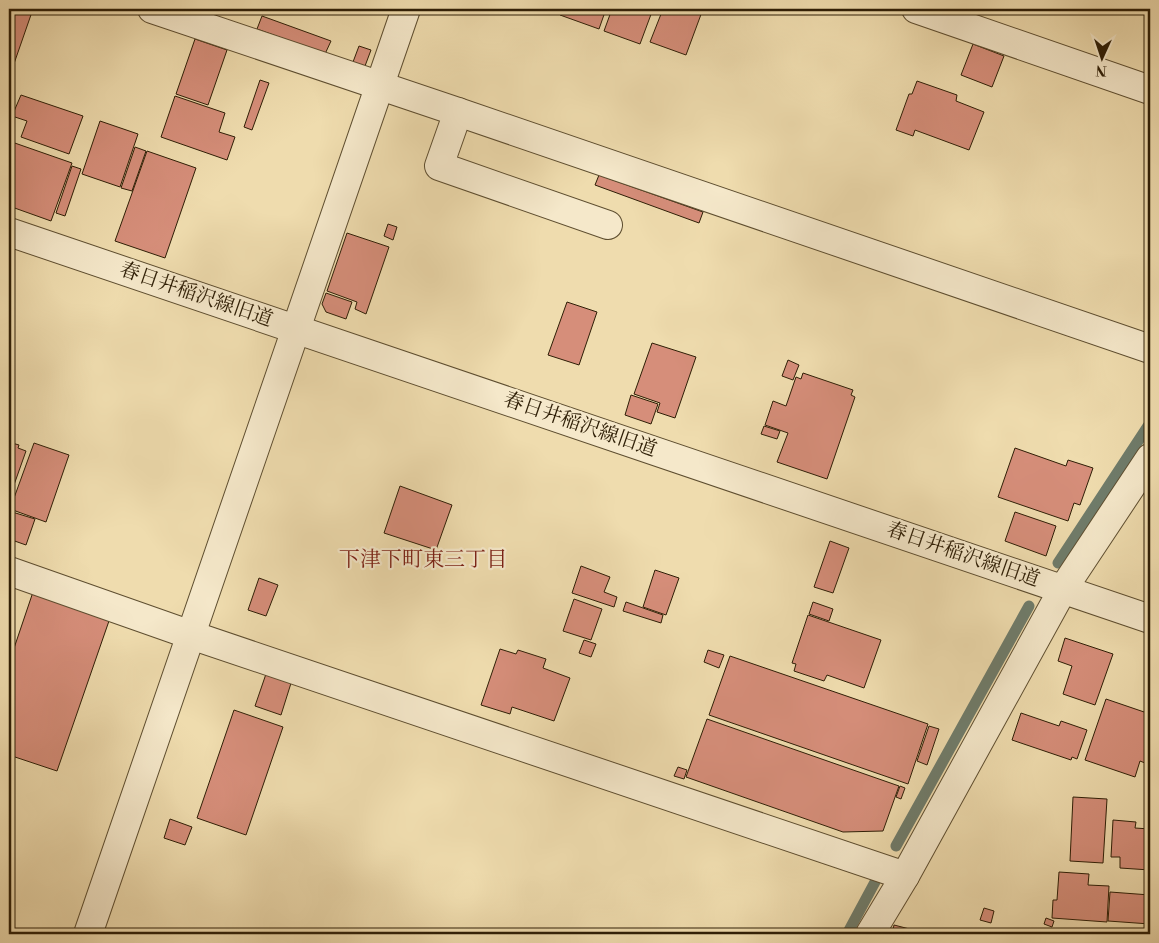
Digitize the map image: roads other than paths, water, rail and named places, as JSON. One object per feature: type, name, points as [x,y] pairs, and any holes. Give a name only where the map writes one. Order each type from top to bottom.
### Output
[{"type":"street","points":[[152,9],[1150,349]]},
{"type":"street","points":[[88,934],[406,9]]},
{"type":"street","points":[[916,9],[1150,90]]},
{"type":"street","points":[[458,112],[439,166],[608,225]]},
{"type":"street","name":"春日井稲沢線旧道","points":[[9,232],[1150,619]]},
{"type":"street","points":[[870,934],[905,876],[1063,589],[1150,458]]},
{"type":"street","points":[[9,570],[191,635],[905,876]]},
{"type":"waterway","points":[[1058,563],[1150,423]]},
{"type":"waterway","points":[[896,846],[1029,606]]},
{"type":"waterway","points":[[847,934],[875,882]]},
{"type":"district","name":"下津下町東三丁目","points":[[423,560]]}]
